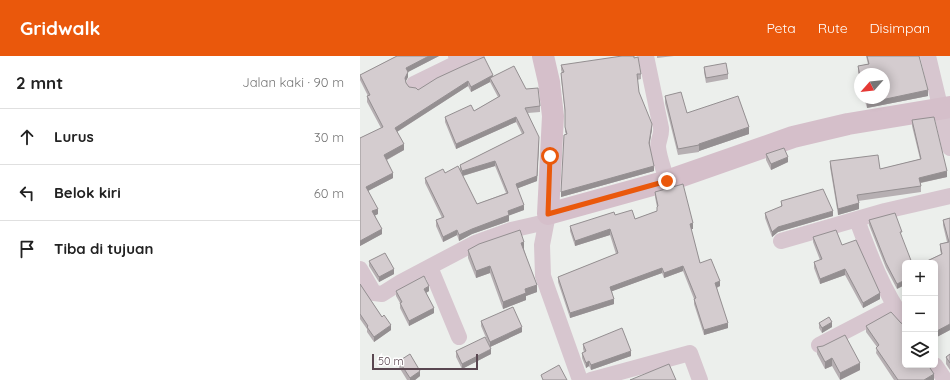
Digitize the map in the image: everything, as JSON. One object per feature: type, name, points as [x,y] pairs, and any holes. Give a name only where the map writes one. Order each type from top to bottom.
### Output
[{"type":"street","points":[[414,84],[457,59],[477,56]]},
{"type":"street","points":[[543,56],[550,82],[552,116],[547,218],[542,245],[543,276],[580,380]]},
{"type":"street","points":[[646,56],[662,133],[659,138],[658,147],[667,181]]},
{"type":"street","points":[[928,56],[946,108],[950,148]]},
{"type":"street","points":[[360,269],[374,293],[382,294],[475,243],[547,218],[667,181],[793,137],[848,124],[946,108]]},
{"type":"street","points":[[781,241],[885,211],[950,196]]},
{"type":"street","points":[[857,220],[872,260],[894,306],[902,317]]},
{"type":"street","points":[[430,267],[459,337]]},
{"type":"street","points":[[819,345],[894,306]]},
{"type":"street","points":[[591,380],[690,352],[700,380]]},
{"type":"street","points":[[937,368],[944,380]]},
{"type":"building","points":[[397,56],[429,56],[406,68],[408,72],[405,78],[406,83],[409,87],[416,88],[418,90],[437,78],[484,57],[493,75],[471,87],[468,81],[395,128],[404,144],[384,155],[393,173],[366,187],[378,209],[372,211],[382,229],[360,241],[360,138],[383,127],[367,96],[370,95],[360,75]]},
{"type":"building","points":[[622,56],[634,56],[634,58],[638,57],[641,74],[637,74],[639,92],[652,124],[649,143],[654,166],[561,192],[564,135],[567,134],[565,127],[565,110],[561,73],[564,72],[561,65]]},
{"type":"building","points":[[867,56],[919,56],[928,90],[890,98],[890,68],[858,68],[858,66],[869,64]]},
{"type":"building","points":[[726,63],[728,74],[706,78],[704,67]]},
{"type":"building","points":[[514,66],[526,89],[538,88],[540,106],[525,108],[539,137],[537,176],[516,184],[524,205],[508,211],[509,215],[459,235],[457,230],[443,237],[436,220],[444,217],[425,178],[443,169],[445,173],[458,166],[477,204],[508,193],[495,161],[462,171],[460,165],[524,133],[516,117],[456,144],[445,117],[471,105],[474,111],[500,96],[490,78]]},
{"type":"building","points":[[681,92],[687,113],[738,96],[749,127],[699,145],[678,149],[665,96]]},
{"type":"building","points":[[934,117],[947,171],[919,178],[921,186],[857,195],[859,203],[838,209],[830,161],[878,155],[880,169],[921,159],[912,120]]},
{"type":"building","points":[[784,148],[788,157],[771,164],[766,154]]},
{"type":"building","points":[[683,184],[693,223],[690,224],[700,263],[711,259],[720,281],[715,283],[728,323],[704,330],[694,299],[696,298],[683,266],[664,273],[662,268],[610,287],[614,299],[570,313],[558,277],[618,253],[610,229],[575,241],[570,226],[614,212],[615,215],[632,210],[635,219],[657,211],[658,206],[655,192]]},
{"type":"building","points":[[823,189],[833,211],[778,227],[772,232],[765,213],[782,206],[781,201]]},
{"type":"building","points":[[895,213],[902,232],[900,232],[911,260],[902,260],[902,282],[897,284],[886,263],[869,220]]},
{"type":"building","points":[[950,218],[950,324],[938,330],[938,260],[929,260],[942,254],[940,244],[949,242],[943,220]]},
{"type":"building","points":[[520,230],[524,242],[521,243],[537,285],[525,289],[526,293],[503,302],[490,266],[476,271],[468,250],[479,244]]},
{"type":"building","points":[[836,230],[842,245],[856,240],[880,293],[863,303],[845,269],[820,279],[814,262],[822,259],[813,237]]},
{"type":"building","points":[[385,253],[394,269],[379,277],[369,261]]},
{"type":"building","points":[[424,276],[429,286],[424,289],[434,308],[409,321],[396,291]]},
{"type":"building","points":[[360,284],[382,317],[384,315],[391,325],[374,337],[360,314]]},
{"type":"building","points":[[513,307],[522,327],[490,342],[481,321]]},
{"type":"building","points":[[891,312],[902,324],[902,368],[930,368],[934,374],[924,380],[898,380],[876,348],[879,345],[866,326]]},
{"type":"building","points":[[829,317],[832,322],[822,328],[819,323]]},
{"type":"building","points":[[622,328],[631,351],[591,365],[589,361],[586,363],[582,353],[586,351],[583,344]]},
{"type":"building","points":[[845,335],[860,363],[840,373],[832,358],[825,362],[817,347],[823,346]]},
{"type":"building","points":[[485,337],[491,349],[462,364],[456,351]]},
{"type":"building","points":[[410,354],[420,371],[410,378],[399,361]]},
{"type":"building","points":[[950,354],[950,363],[946,357]]},
{"type":"building","points":[[669,364],[676,380],[630,380]]},
{"type":"building","points":[[559,365],[567,380],[543,380],[541,375]]},
{"type":"route","points":[[550,156],[548,214],[667,181]]}]
